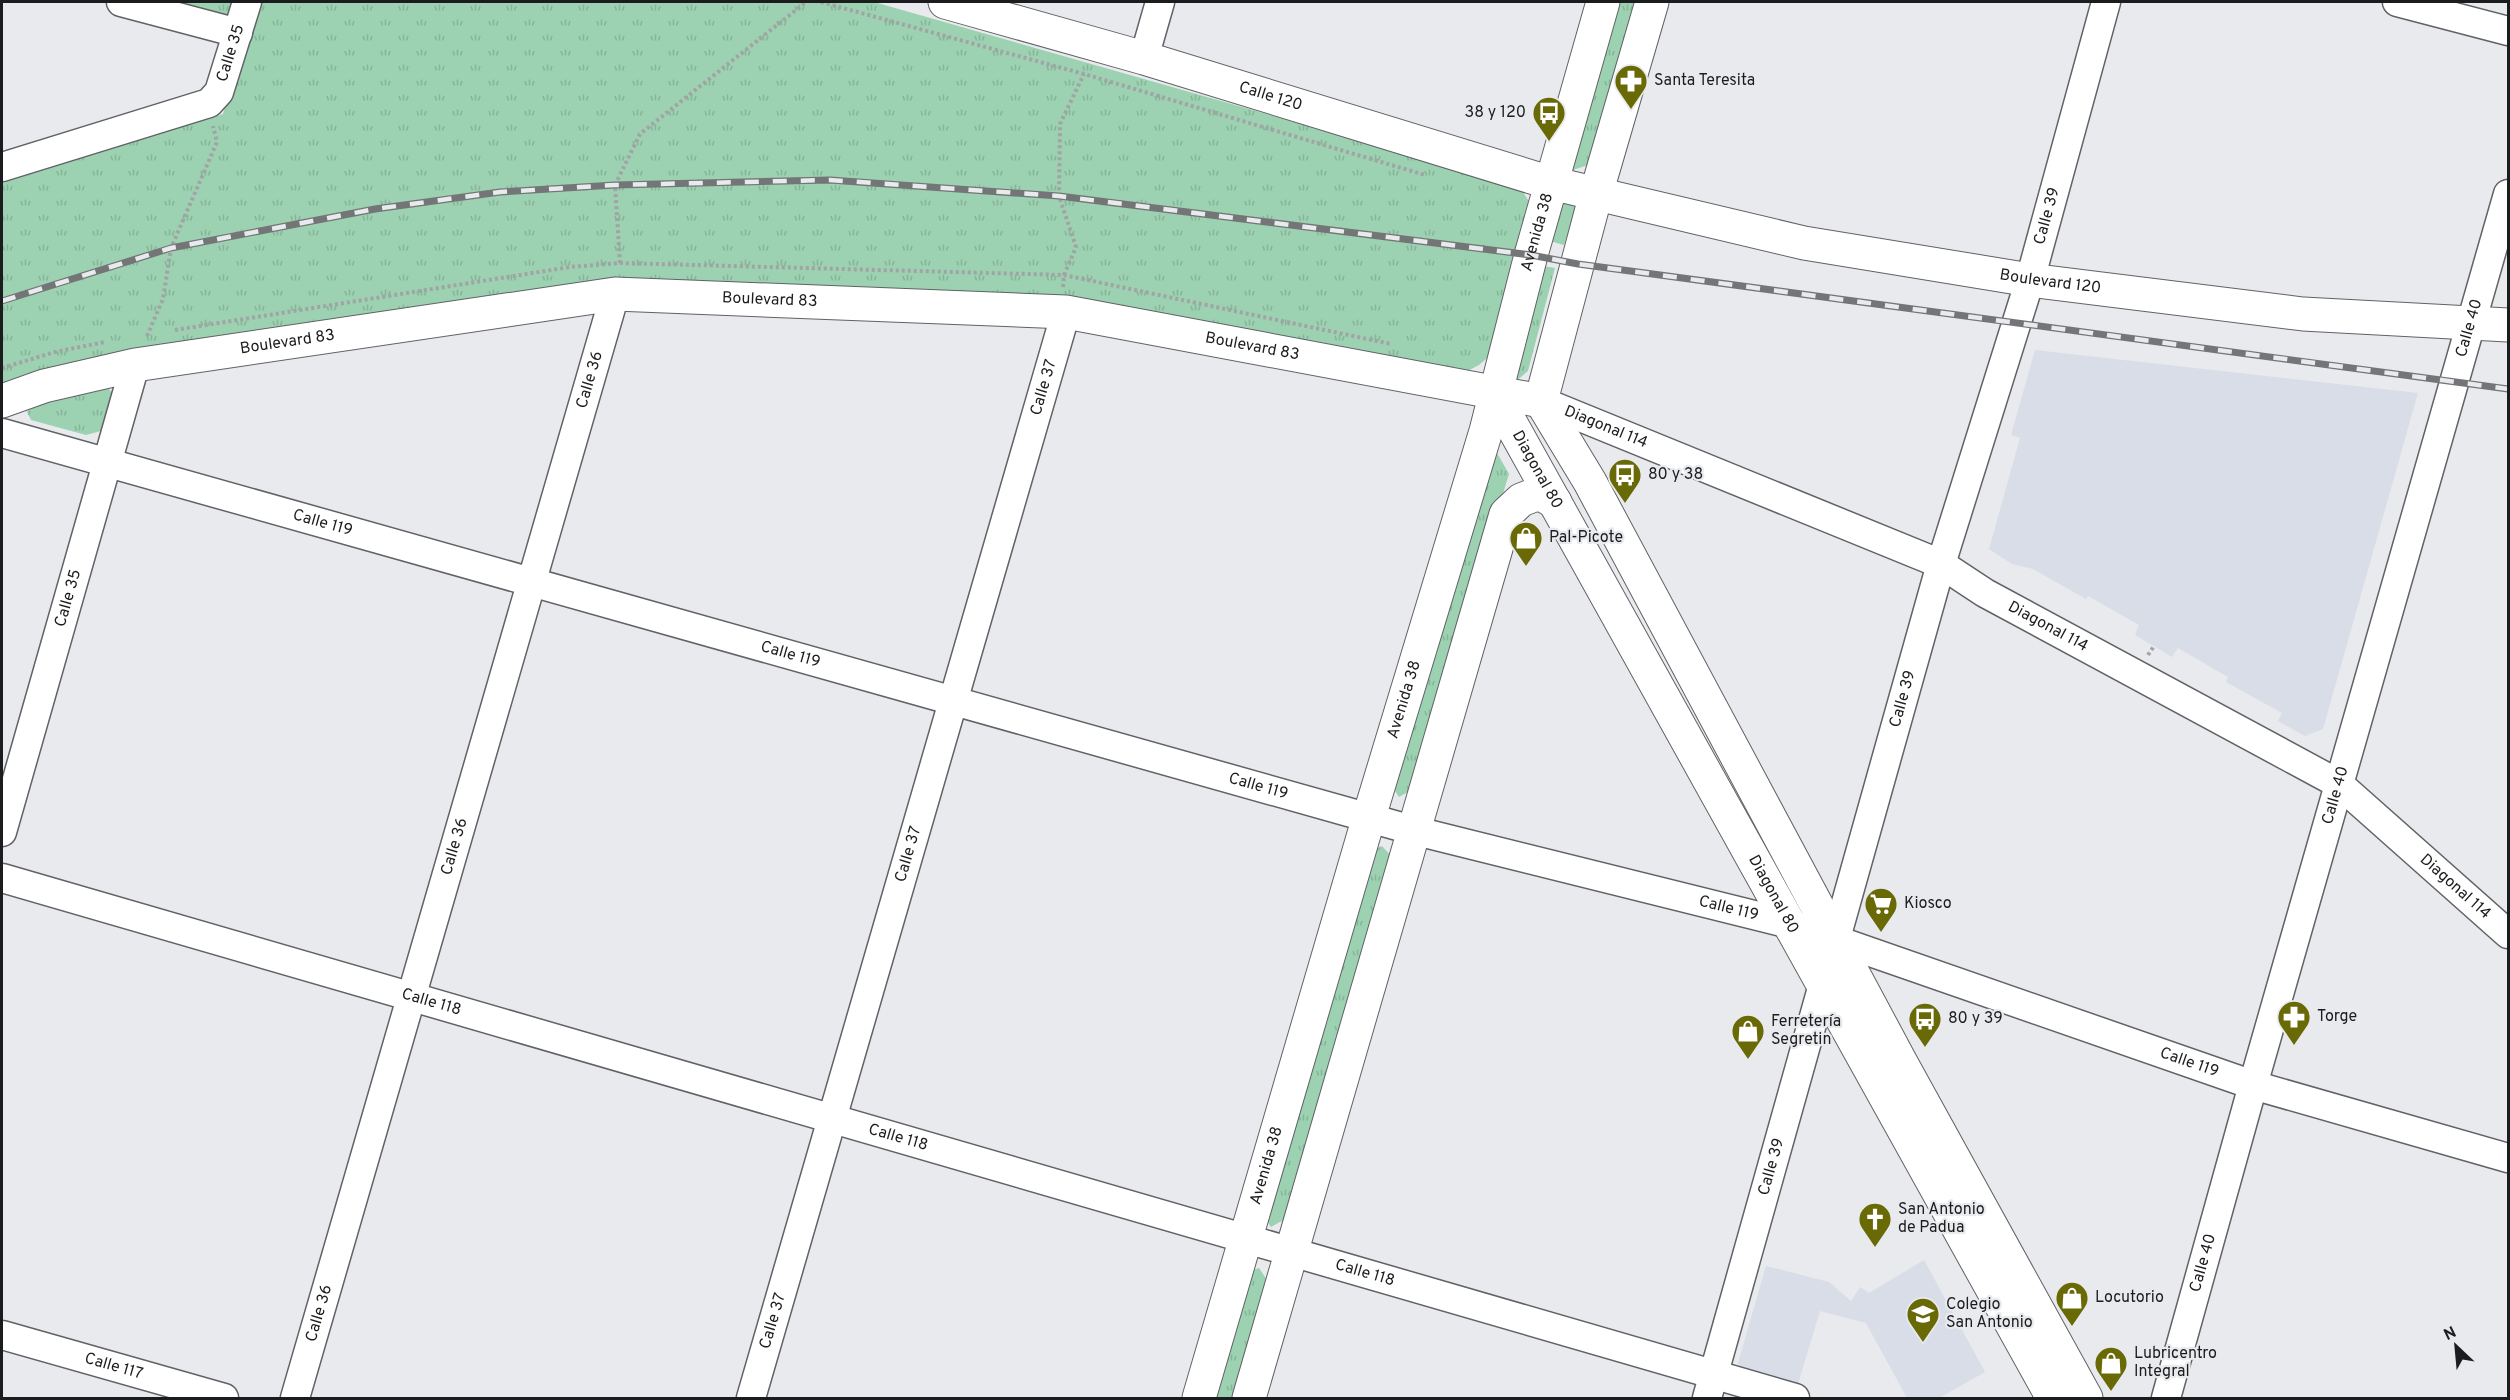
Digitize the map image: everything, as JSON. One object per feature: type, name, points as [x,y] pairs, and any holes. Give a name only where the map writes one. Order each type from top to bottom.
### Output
[{"type":"main road","name":"Calle 120","points":[[945,2],[1144,58],[1551,183],[1596,194]]},
{"type":"main road","name":"Avenida 38","points":[[1199,1398],[1369,817],[1486,431],[1494,393],[1551,183],[1603,2]]},
{"type":"main road","points":[[1541,401],[1596,194],[1652,2]]},
{"type":"main road","name":"Boulevard 120","points":[[1596,194],[1804,243],[2030,279],[2302,314],[2508,325]]},
{"type":"main road","name":"Boulevard 83","points":[[2,400],[136,350],[618,278],[1066,312],[1541,401]]},
{"type":"main road","name":"Diagonal 80","points":[[1494,393],[2053,1398]]},
{"type":"main road","name":"Diagonal 80","points":[[1541,401],[1590,482],[1835,939],[2086,1398]]},
{"type":"main road","points":[[1249,1398],[1412,830],[1506,513],[1521,500],[1539,493],[1555,502]]},
{"type":"street","points":[[121,2],[238,33]]},
{"type":"street","name":"Calle 35","points":[[209,103],[219,92],[247,2]]},
{"type":"street","points":[[1144,58],[1160,2]]},
{"type":"street","name":"Calle 39","points":[[1711,1387],[1941,564],[2030,279],[2106,2]]},
{"type":"street","points":[[2397,2],[2508,31]]},
{"type":"street","points":[[2,167],[209,103]]},
{"type":"street","name":"Calle 40","points":[[2166,1398],[2253,1085],[2508,194]]},
{"type":"street","name":"Calle 36","points":[[295,1398],[618,278]]},
{"type":"street","name":"Calle 37","points":[[751,1398],[1066,312]]},
{"type":"street","name":"Calle 35","points":[[2,832],[136,350]]},
{"type":"street","name":"Diagonal 114","points":[[1541,401],[1941,564],[1986,593],[2339,784],[2508,934]]},
{"type":"street","name":"Calle 119","points":[[2,433],[1412,830],[1790,924],[2253,1085],[2508,1158]]},
{"type":"street","name":"Calle 118","points":[[2,878],[1291,1252],[1711,1387],[1795,1398]]},
{"type":"street","name":"Calle 117","points":[[2,1335],[224,1398]]},
{"type":"path","points":[[618,278],[615,185],[640,134],[806,2]]},
{"type":"path","points":[[821,2],[1084,74],[1406,171],[1427,175]]},
{"type":"path","points":[[1066,312],[1063,296],[1064,275],[1076,247],[1059,196],[1060,124],[1096,44]]},
{"type":"path","points":[[136,350],[148,334],[163,299],[171,248],[216,142],[209,103]]},
{"type":"path","points":[[172,330],[570,267],[618,278],[1064,275],[1396,345]]},
{"type":"path","points":[[136,350],[148,334],[160,332]]},
{"type":"path","points":[[2,368],[55,352],[113,340]]},
{"type":"shaded area","points":[[2035,350],[2418,393],[2323,729],[2305,736],[2278,721],[2282,713],[2226,682],[2228,677],[2178,648],[2172,657],[2135,635],[2139,625],[2088,596],[2086,599],[2033,569],[2012,564],[1989,549],[2020,438],[2011,435]]},
{"type":"shaded area","name":"Colegio San Antonio","points":[[1924,1260],[1985,1372],[1939,1398],[1907,1398],[1866,1323],[1820,1311],[1798,1384],[1743,1371],[1738,1363],[1766,1266],[1829,1282],[1851,1301],[1860,1287],[1869,1293]]},
{"type":"green space","points":[[177,2],[874,2],[1519,186],[1530,203],[1494,352],[1479,365],[1458,376],[1063,296],[616,281],[179,342],[25,375],[2,384],[2,181],[223,114],[249,23]]},
{"type":"green space","points":[[1612,2],[1637,2],[1591,164],[1573,170],[1565,156]]},
{"type":"green space","points":[[1557,191],[1579,198],[1564,245],[1542,239]]},
{"type":"green space","points":[[1537,265],[1555,268],[1528,371],[1516,381],[1509,365]]},
{"type":"green space","points":[[103,381],[112,393],[101,431],[86,435],[31,420],[27,412],[31,403]]},
{"type":"green space","points":[[1493,446],[1509,474],[1413,789],[1399,797],[1390,783]]},
{"type":"green space","points":[[1382,846],[1392,857],[1287,1218],[1271,1227],[1261,1212],[1369,852]]},
{"type":"green space","points":[[1259,1268],[1267,1280],[1233,1398],[1207,1398],[1244,1273]]},
{"type":"railway","points":[[2,301],[171,248],[375,209],[500,192],[615,185],[830,180],[1059,196],[1531,255],[1578,264],[2508,389]]},
{"type":"place","name":"Santa Teresita","points":[[1631,110]]},
{"type":"place","name":"38 y 120","points":[[1549,142]]},
{"type":"place","name":"80 y 38","points":[[1625,504]]},
{"type":"place","name":"Pal-Picote","points":[[1526,567]]},
{"type":"place","name":"Kiosco","points":[[1881,933]]},
{"type":"place","name":"Torge","points":[[2294,1046]]},
{"type":"place","name":"80 y 39","points":[[1925,1048]]},
{"type":"place","name":"Ferretería Segretin","points":[[1748,1060]]},
{"type":"place","name":"San Antonio de Padua","points":[[1875,1248]]},
{"type":"place","name":"Locutorio","points":[[2072,1327]]},
{"type":"place","name":"Colegio San Antonio","points":[[1923,1343]]},
{"type":"place","name":"Lubricentro Integral","points":[[2111,1392]]}]
